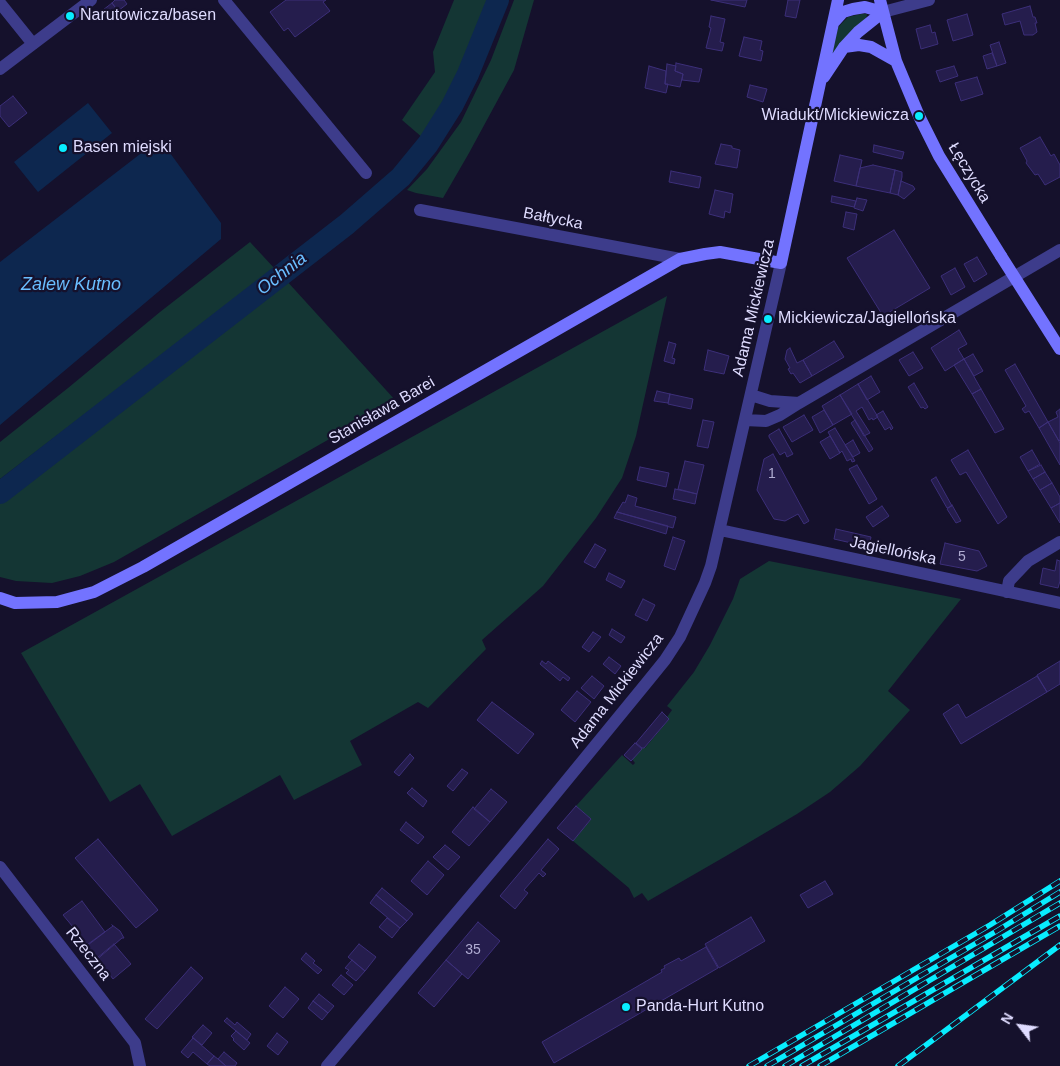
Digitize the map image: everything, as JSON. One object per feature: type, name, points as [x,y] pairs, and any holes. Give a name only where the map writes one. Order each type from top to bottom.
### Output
[{"type":"street","points":[[0,69],[91,0]]},
{"type":"street","points":[[224,0],[366,173]]},
{"type":"street","name":"Adama Mickiewicza","points":[[327,1066],[517,841],[665,660],[684,628],[705,582],[720,530],[781,263],[838,0]]},
{"type":"street","points":[[833,24],[844,12],[853,9],[929,0]]},
{"type":"street","points":[[0,3],[33,44]]},
{"type":"street","name":"Adama Mickiewicza","points":[[820,84],[844,47],[882,6]]},
{"type":"street","name":"Łęczycka","points":[[882,6],[896,61],[934,148],[1060,349]]},
{"type":"street","points":[[844,47],[859,45],[871,47],[896,61]]},
{"type":"street","name":"Bałtycka","points":[[420,210],[680,259]]},
{"type":"street","points":[[745,420],[766,421],[780,415],[1060,250]]},
{"type":"street","name":"Stanisława Barei","points":[[0,598],[14,603],[57,602],[94,592],[143,567],[680,259],[720,252],[781,263]]},
{"type":"street","points":[[751,395],[770,401],[799,403]]},
{"type":"street","name":"Jagiellońska","points":[[720,530],[1060,603]]},
{"type":"street","points":[[1007,592],[1009,581],[1028,561],[1060,542]]},
{"type":"street","name":"Rzeczna","points":[[0,867],[135,1042],[140,1066]]},
{"type":"green space","points":[[454,0],[491,0],[474,48],[459,81],[443,111],[423,138],[402,120],[435,72],[433,52]]},
{"type":"green space","points":[[514,0],[534,0],[514,70],[469,153],[443,198],[407,190],[427,169],[461,122],[491,60]]},
{"type":"green space","points":[[867,14],[866,20],[831,57],[838,28],[848,17]]},
{"type":"green space","points":[[250,242],[275,269],[0,479],[0,442],[160,312]]},
{"type":"green space","points":[[285,279],[396,401],[114,562],[80,576],[52,583],[16,581],[0,577],[0,503]]},
{"type":"green space","points":[[667,296],[636,436],[622,478],[596,518],[543,586],[482,640],[486,649],[428,708],[418,702],[350,741],[362,765],[294,800],[280,775],[172,836],[140,784],[110,802],[21,653]]},
{"type":"green space","points":[[769,561],[961,599],[888,691],[910,710],[860,766],[830,792],[726,856],[648,901],[642,893],[634,898],[629,888],[573,841],[591,819],[576,806],[622,755],[633,765],[635,763],[632,759],[642,748],[645,748],[669,719],[667,717],[672,710],[667,706],[694,672],[710,645],[733,599],[740,579]]},
{"type":"water","name":"Basen miejski","points":[[88,103],[112,133],[38,192],[14,162]]},
{"type":"water","name":"Zalew Kutno","points":[[157,141],[162,142],[221,223],[221,239],[0,425],[0,262]]},
{"type":"building","points":[[115,0],[124,0],[127,4],[118,11],[112,3]]},
{"type":"building","points":[[286,0],[326,0],[323,2],[330,11],[295,37],[288,28],[284,31],[270,12]]},
{"type":"building","points":[[711,0],[747,0],[745,7]]},
{"type":"building","points":[[788,0],[800,0],[796,18],[785,16]]},
{"type":"building","points":[[112,3],[118,11],[109,18],[103,10]]},
{"type":"building","points":[[1030,6],[1037,23],[1035,23],[1037,32],[1033,35],[1024,35],[1020,21],[1005,25],[1002,14]]},
{"type":"building","points":[[967,14],[973,35],[953,41],[947,20]]},
{"type":"building","points":[[711,16],[725,19],[720,42],[724,43],[722,51],[706,48],[711,28],[709,27]]},
{"type":"building","points":[[930,25],[932,33],[935,32],[938,44],[921,49],[916,29]]},
{"type":"building","points":[[744,37],[762,41],[760,50],[763,51],[761,61],[739,56]]},
{"type":"building","points":[[999,42],[1006,63],[997,66],[990,45]]},
{"type":"building","points":[[992,53],[997,66],[987,69],[983,56]]},
{"type":"building","points":[[676,63],[702,69],[699,82],[682,80],[683,74],[675,71]]},
{"type":"building","points":[[667,64],[676,66],[675,71],[683,74],[680,87],[665,84]]},
{"type":"building","points":[[649,66],[666,71],[665,84],[668,84],[666,93],[645,88]]},
{"type":"building","points":[[954,66],[958,76],[940,82],[936,71]]},
{"type":"building","points":[[977,77],[983,94],[961,101],[955,83]]},
{"type":"building","points":[[750,85],[767,89],[763,102],[747,97]]},
{"type":"building","points":[[13,96],[27,113],[9,127],[0,116],[0,106]]},
{"type":"building","points":[[1040,137],[1051,156],[1054,154],[1060,165],[1060,177],[1045,185],[1038,174],[1035,175],[1026,163],[1027,161],[1020,148]]},
{"type":"building","points":[[721,144],[740,150],[737,168],[715,164]]},
{"type":"building","points":[[874,145],[904,152],[902,159],[873,152]]},
{"type":"building","points":[[840,155],[862,160],[856,186],[834,181]]},
{"type":"building","points":[[873,165],[895,170],[890,193],[856,186],[860,168]]},
{"type":"building","points":[[895,170],[902,172],[898,195],[890,193]]},
{"type":"building","points":[[671,171],[701,177],[699,188],[669,182]]},
{"type":"building","points":[[901,181],[913,186],[915,189],[904,199],[898,195]]},
{"type":"building","points":[[715,190],[733,194],[730,213],[725,211],[724,218],[709,214]]},
{"type":"building","points":[[832,196],[856,201],[854,207],[831,202]]},
{"type":"building","points":[[857,198],[867,200],[863,211],[854,208]]},
{"type":"building","points":[[846,212],[857,214],[854,230],[843,227]]},
{"type":"building","points":[[894,230],[930,288],[883,316],[847,258]]},
{"type":"building","points":[[977,257],[987,274],[974,282],[964,264]]},
{"type":"building","points":[[955,268],[965,287],[951,295],[941,276]]},
{"type":"building","points":[[959,330],[967,344],[958,349],[964,359],[945,371],[931,348]]},
{"type":"building","points":[[834,341],[844,357],[812,376],[803,360]]},
{"type":"building","points":[[669,342],[676,344],[672,358],[675,359],[674,364],[664,361]]},
{"type":"building","points":[[790,348],[797,363],[803,360],[812,376],[800,383],[793,373],[791,374],[785,359],[787,350]]},
{"type":"building","points":[[708,350],[729,356],[724,374],[704,370]]},
{"type":"building","points":[[913,352],[923,368],[909,376],[899,360]]},
{"type":"building","points":[[973,354],[983,371],[974,376],[964,359]]},
{"type":"building","points":[[964,359],[981,389],[972,394],[954,365]]},
{"type":"building","points":[[1015,364],[1048,422],[1039,428],[1029,411],[1025,413],[1022,409],[1026,406],[1005,370]]},
{"type":"building","points":[[871,376],[880,392],[867,400],[858,384]]},
{"type":"building","points":[[914,383],[928,407],[925,409],[921,408],[908,387]]},
{"type":"building","points":[[858,384],[878,417],[869,420],[862,407],[856,411],[870,433],[864,436],[840,395]]},
{"type":"building","points":[[981,389],[1004,429],[995,433],[972,394]]},
{"type":"building","points":[[657,391],[670,394],[668,403],[654,401]]},
{"type":"building","points":[[670,394],[693,399],[691,409],[668,404]]},
{"type":"building","points":[[840,395],[852,414],[833,425],[822,406]]},
{"type":"building","points":[[1060,409],[1059,441],[1048,422],[1058,417],[1056,412]]},
{"type":"building","points":[[824,410],[833,425],[820,433],[812,417]]},
{"type":"building","points":[[883,411],[893,428],[891,430],[890,427],[885,430],[876,415]]},
{"type":"building","points":[[804,415],[813,430],[792,442],[783,427]]},
{"type":"building","points":[[703,420],[714,422],[708,448],[697,446]]},
{"type":"building","points":[[855,420],[873,449],[869,452],[851,423]]},
{"type":"building","points":[[1048,422],[1060,443],[1060,465],[1039,428]]},
{"type":"building","points":[[835,428],[855,461],[852,462],[851,459],[847,461],[842,451],[840,453],[828,432]]},
{"type":"building","points":[[779,429],[793,454],[787,457],[785,452],[780,455],[769,437],[769,435]]},
{"type":"building","points":[[830,436],[840,453],[830,459],[820,442]]},
{"type":"building","points":[[853,440],[860,453],[853,457],[845,445]]},
{"type":"building","points":[[968,450],[1007,517],[998,524],[966,472],[960,475],[951,460]]},
{"type":"building","points":[[1032,450],[1040,464],[1028,471],[1020,457]]},
{"type":"building","points":[[773,454],[809,521],[804,524],[798,514],[785,521],[774,519],[757,490],[764,459]]},
{"type":"building","points":[[685,461],[704,465],[697,494],[678,489]]},
{"type":"building","points":[[857,465],[877,499],[869,504],[849,469]]},
{"type":"building","points":[[1041,465],[1045,472],[1033,479],[1028,471]]},
{"type":"building","points":[[640,467],[669,473],[666,487],[637,480]]},
{"type":"building","points":[[1045,472],[1052,483],[1040,490],[1033,479]]},
{"type":"building","points":[[936,477],[952,506],[947,508],[931,480]]},
{"type":"building","points":[[1052,483],[1060,497],[1060,503],[1051,508],[1040,490]]},
{"type":"building","points":[[675,489],[697,494],[695,504],[673,499]]},
{"type":"building","points":[[628,495],[637,498],[635,506],[676,517],[673,528],[617,512],[623,502],[625,503]]},
{"type":"building","points":[[1060,503],[1060,523],[1051,508]]},
{"type":"building","points":[[952,505],[961,521],[956,523],[947,509]]},
{"type":"building","points":[[882,506],[889,516],[873,527],[866,517]]},
{"type":"building","points":[[617,512],[668,526],[666,534],[614,518]]},
{"type":"building","points":[[836,529],[871,537],[869,547],[834,539]]},
{"type":"building","points":[[673,537],[685,541],[675,570],[664,566]]},
{"type":"building","points":[[945,543],[979,551],[987,566],[977,571],[940,564]]},
{"type":"building","points":[[595,544],[606,550],[595,568],[584,562]]},
{"type":"building","points":[[1057,560],[1060,561],[1058,588],[1040,584],[1043,568],[1055,571]]},
{"type":"building","points":[[609,573],[625,581],[621,588],[606,580]]},
{"type":"building","points":[[643,599],[655,605],[647,621],[635,615]]},
{"type":"building","points":[[612,629],[625,637],[621,643],[609,635]]},
{"type":"building","points":[[593,632],[601,637],[589,652],[582,647]]},
{"type":"building","points":[[609,657],[621,666],[615,674],[603,664]]},
{"type":"building","points":[[542,661],[546,664],[548,661],[570,678],[568,681],[563,677],[560,681],[540,664]]},
{"type":"building","points":[[1060,661],[1060,684],[1047,692],[1037,675]]},
{"type":"building","points":[[592,676],[604,686],[594,699],[581,688]]},
{"type":"building","points":[[1037,676],[1047,692],[961,744],[943,714],[958,704],[966,718]]},
{"type":"building","points":[[577,691],[591,702],[575,722],[561,710]]},
{"type":"building","points":[[492,702],[534,734],[518,754],[477,720]]},
{"type":"building","points":[[662,712],[669,719],[642,748],[636,743]]},
{"type":"building","points":[[635,743],[642,749],[631,761],[624,755]]},
{"type":"building","points":[[410,754],[414,758],[399,776],[394,772]]},
{"type":"building","points":[[462,769],[468,773],[453,791],[447,786]]},
{"type":"building","points":[[412,788],[427,801],[423,807],[407,793]]},
{"type":"building","points":[[491,789],[507,802],[490,822],[474,809]]},
{"type":"building","points":[[576,806],[591,819],[573,841],[557,828]]},
{"type":"building","points":[[473,807],[490,822],[469,846],[452,832]]},
{"type":"building","points":[[406,822],[424,837],[418,844],[400,830]]},
{"type":"building","points":[[98,839],[158,910],[136,928],[75,858]]},
{"type":"building","points":[[548,839],[559,849],[541,870],[546,874],[543,877],[539,873],[524,890],[528,893],[515,909],[500,896]]},
{"type":"building","points":[[445,845],[460,857],[448,870],[433,857]]},
{"type":"building","points":[[428,861],[444,875],[427,895],[411,881]]},
{"type":"building","points":[[825,881],[833,894],[808,908],[800,895]]},
{"type":"building","points":[[382,888],[413,914],[407,921],[376,895]]},
{"type":"building","points":[[376,895],[407,921],[400,928],[370,903]]},
{"type":"building","points":[[82,901],[105,932],[88,945],[63,915]]},
{"type":"building","points":[[751,917],[765,941],[719,968],[705,944]]},
{"type":"building","points":[[387,918],[400,928],[392,938],[379,927]]},
{"type":"building","points":[[478,922],[500,941],[468,979],[446,960]]},
{"type":"building","points":[[112,925],[120,931],[124,938],[95,961],[91,953],[84,947]]},
{"type":"building","points":[[114,944],[131,964],[113,979],[97,958]]},
{"type":"building","points":[[359,944],[376,957],[365,971],[348,957]]},
{"type":"building","name":"Panda-Hurt Kutno","points":[[706,947],[718,968],[554,1063],[542,1042],[662,972],[661,970],[665,968],[664,966],[679,958],[681,961]]},
{"type":"building","points":[[306,953],[315,961],[313,963],[322,970],[318,974],[301,959]]},
{"type":"building","points":[[352,960],[365,971],[356,981],[346,973],[349,970],[345,968]]},
{"type":"building","points":[[446,960],[462,974],[434,1007],[418,993]]},
{"type":"building","points":[[191,967],[203,978],[157,1029],[145,1019]]},
{"type":"building","points":[[341,975],[353,985],[344,995],[332,985]]},
{"type":"building","points":[[285,987],[299,999],[283,1018],[269,1006]]},
{"type":"building","points":[[319,994],[334,1006],[328,1013],[313,1001]]},
{"type":"building","points":[[313,1001],[328,1013],[322,1020],[308,1008]]},
{"type":"building","points":[[227,1018],[235,1025],[237,1022],[251,1034],[247,1040],[224,1021]]},
{"type":"building","points":[[203,1025],[212,1033],[202,1045],[192,1037]]},
{"type":"building","points":[[236,1031],[250,1043],[244,1050],[231,1036]]},
{"type":"building","points":[[277,1033],[288,1042],[278,1055],[267,1046]]},
{"type":"building","points":[[193,1038],[214,1056],[207,1064],[193,1052],[188,1058],[181,1052]]},
{"type":"building","points":[[224,1052],[237,1063],[235,1066],[226,1066],[218,1059]]},
{"type":"building","points":[[214,1056],[226,1066],[210,1066],[207,1064]]},
{"type":"waterway","name":"Ochnia","points":[[0,493],[347,224],[401,177],[428,144],[452,106],[468,74],[498,0]]},
{"type":"railway","points":[[749,1066],[990,925],[1060,881]]},
{"type":"railway","points":[[767,1066],[1060,892]]},
{"type":"railway","points":[[785,1066],[1060,903]]},
{"type":"railway","points":[[802,1066],[1060,916]]},
{"type":"railway","points":[[820,1066],[1060,926]]},
{"type":"railway","points":[[898,1066],[1060,945]]},
{"type":"place","name":"Narutowicza/basen","points":[[70,16]]},
{"type":"place","name":"Wiadukt/Mickiewicza","points":[[919,116]]},
{"type":"place","name":"Basen miejski","points":[[63,148]]},
{"type":"place","name":"Mickiewicza/Jagiellońska","points":[[768,319]]},
{"type":"place","name":"Panda-Hurt Kutno","points":[[626,1007]]}]
